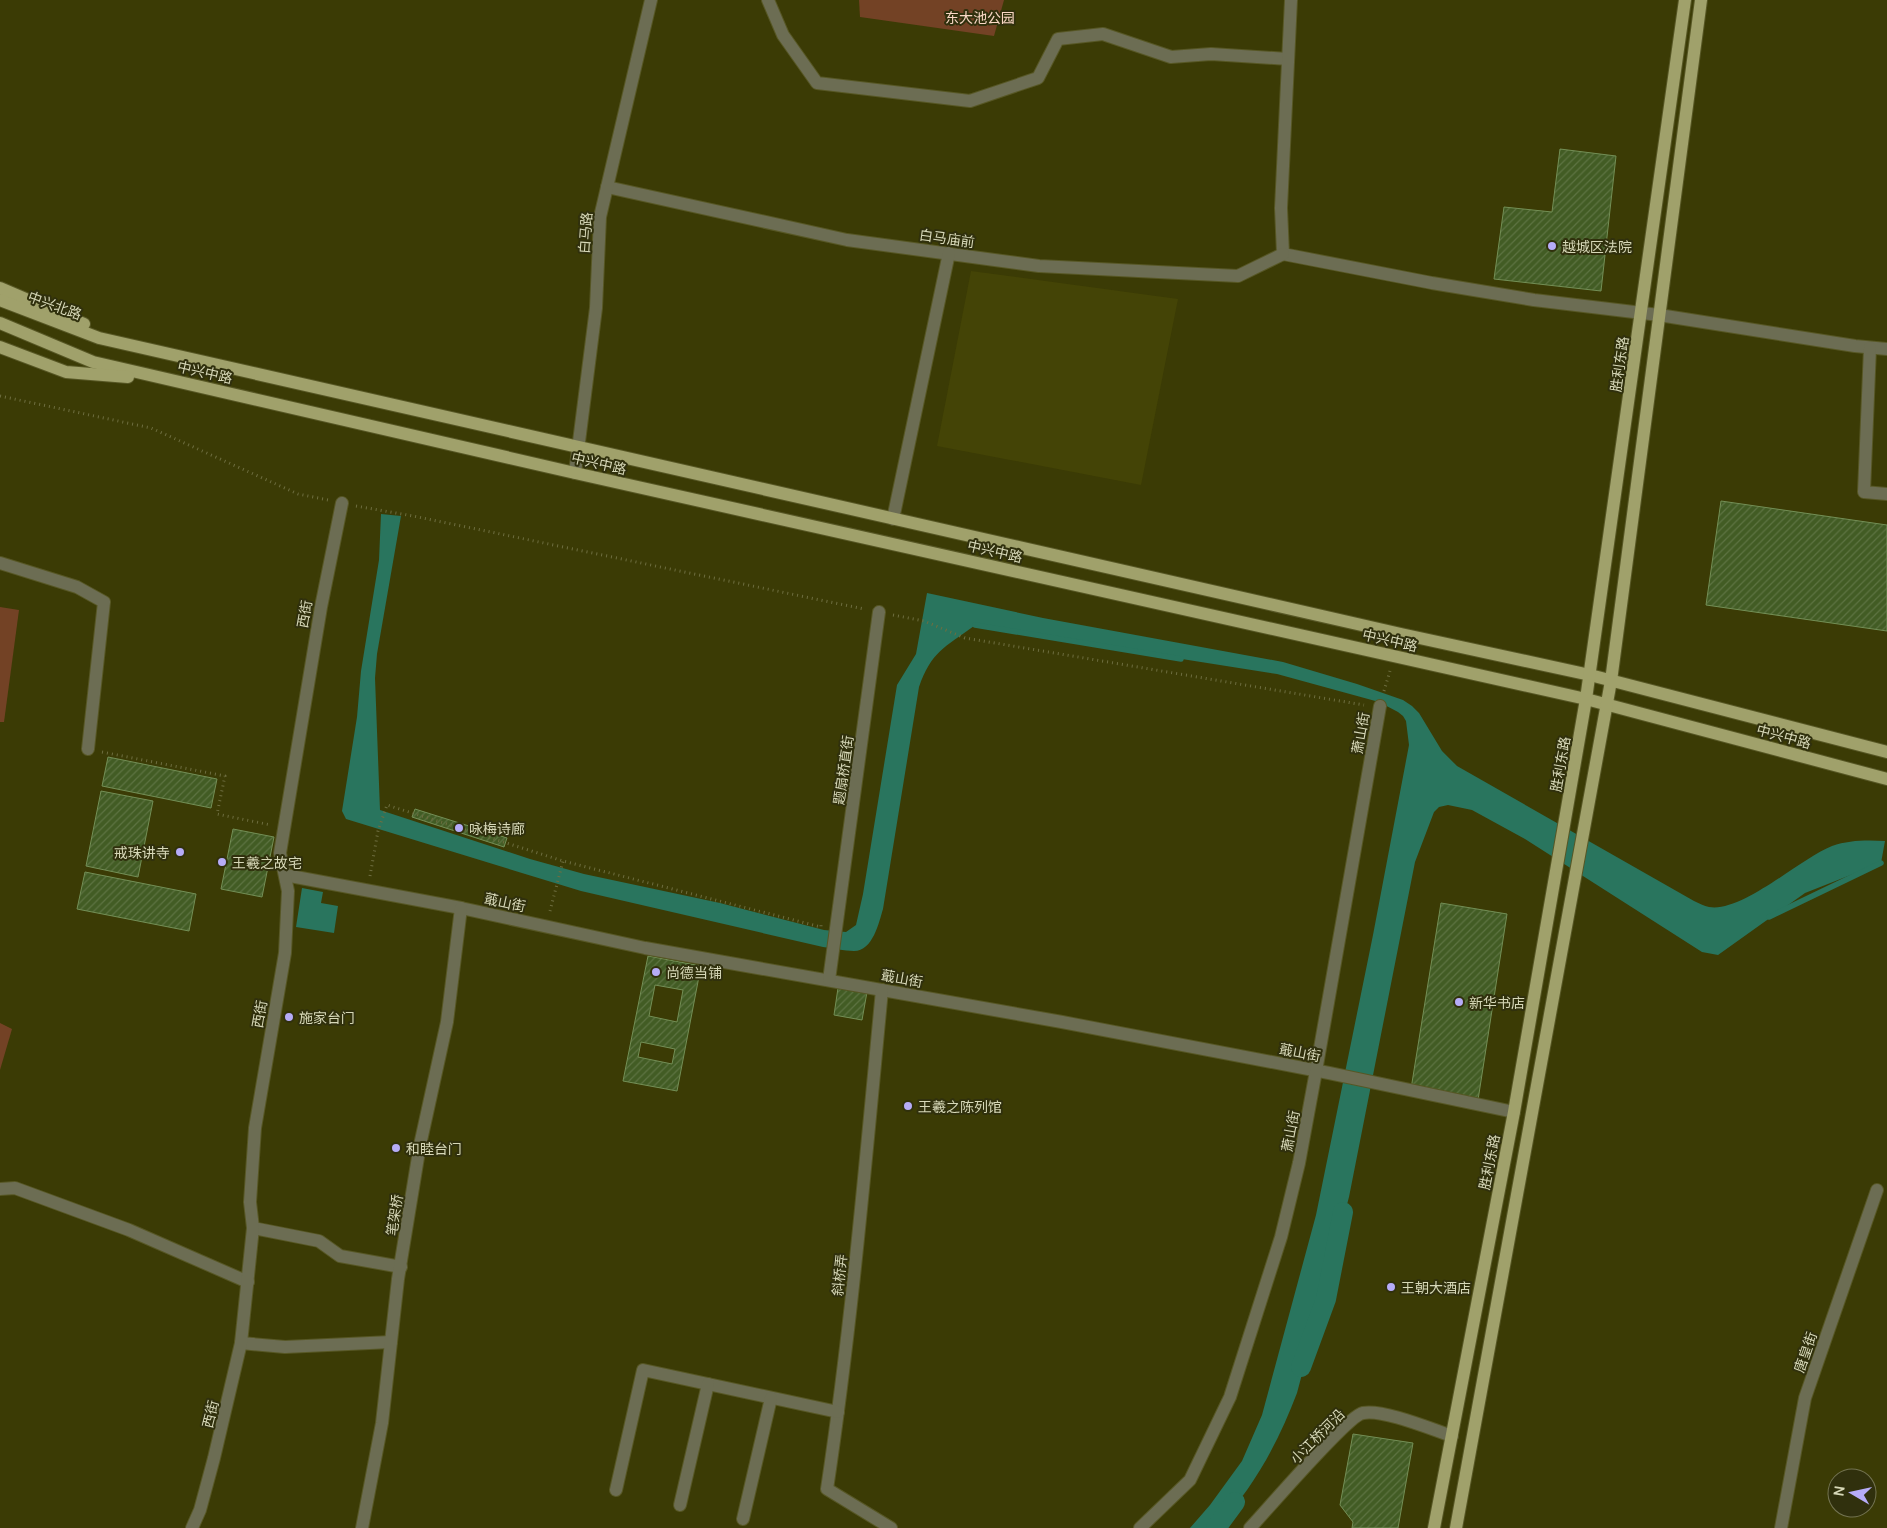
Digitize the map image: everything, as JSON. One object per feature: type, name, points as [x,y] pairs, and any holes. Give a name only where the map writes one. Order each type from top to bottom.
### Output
[{"type":"main road","name":"胜利东路","points":[[1434,1528],[1514,1112],[1586,699],[1685,0]]},
{"type":"main road","points":[[1456,1528],[1611,681],[1700,0]]},
{"type":"main road","points":[[0,288],[137,346]]},
{"type":"main road","name":"中兴北路","points":[[0,300],[99,338]]},
{"type":"main road","name":"中兴中路","points":[[0,322],[93,362],[575,473],[1586,699],[1887,779]]},
{"type":"main road","name":"中兴中路","points":[[99,338],[1401,634],[1590,674],[1887,752]]},
{"type":"main road","points":[[0,347],[66,372],[171,380]]},
{"type":"street","name":"白马路","points":[[575,473],[596,308],[600,217],[650,0]]},
{"type":"street","points":[[768,0],[783,35],[817,83],[970,101],[1038,78],[1058,40],[1104,34],[1171,57],[1211,54],[1288,59]]},
{"type":"street","points":[[1291,0],[1281,208],[1283,254],[1432,283],[1534,300],[1659,315],[1870,348],[1887,349]]},
{"type":"street","name":"白马庙前","points":[[606,187],[847,240],[1039,266],[1238,276],[1283,254]]},
{"type":"street","points":[[893,519],[949,254]]},
{"type":"street","points":[[1870,348],[1864,492],[1887,494]]},
{"type":"street","name":"西街","points":[[192,1528],[200,1510],[214,1458],[241,1343],[253,1228],[250,1202],[255,1128],[285,953],[288,891],[280,852],[321,607],[342,503]]},
{"type":"street","points":[[0,563],[77,587],[104,602],[88,749]]},
{"type":"street","name":"题扇桥直街","points":[[829,980],[880,612]]},
{"type":"street","name":"萧山街","points":[[1140,1528],[1190,1480],[1230,1397],[1281,1237],[1323,1072],[1380,707]]},
{"type":"street","name":"蕺山街","points":[[285,875],[460,908],[645,948],[829,980],[1377,1082],[1514,1112]]},
{"type":"street","name":"笔架桥","points":[[362,1528],[382,1422],[401,1267],[420,1145],[447,1022],[460,908]]},
{"type":"street","name":"斜桥弄","points":[[882,990],[854,1276],[828,1489],[891,1528]]},
{"type":"street","points":[[0,1190],[15,1188],[129,1230],[248,1282]]},
{"type":"street","name":"唐皇街","points":[[1781,1528],[1805,1398],[1876,1190]]},
{"type":"street","points":[[253,1228],[319,1241],[340,1256],[401,1267]]},
{"type":"street","points":[[241,1343],[285,1347],[391,1342]]},
{"type":"street","points":[[616,1490],[643,1370],[838,1412]]},
{"type":"street","points":[[680,1505],[708,1384]]},
{"type":"street","points":[[743,1519],[771,1398]]},
{"type":"street","name":"小江桥河沿","points":[[1250,1528],[1338,1432],[1362,1413],[1380,1414],[1452,1436]]},
{"type":"path","points":[[0,396],[151,428],[298,494],[924,621],[965,638],[1380,707]]},
{"type":"path","points":[[88,749],[224,776],[217,814],[284,828]]},
{"type":"path","points":[[367,891],[378,831],[387,805],[563,861],[820,927],[823,908],[839,911]]},
{"type":"path","points":[[547,926],[563,861]]},
{"type":"shaded area","points":[[971,271],[1178,299],[1141,485],[937,446]]},
{"type":"shaded area","points":[[381,514],[401,516],[377,654],[375,678],[380,810],[530,859],[584,874],[720,903],[824,930],[846,932],[856,925],[863,894],[897,685],[916,654],[927,593],[1043,618],[1283,662],[1403,700],[1419,713],[1442,751],[1457,766],[1707,907],[1722,907],[1738,902],[1754,894],[1819,852],[1838,844],[1858,841],[1885,841],[1881,863],[1805,893],[1718,955],[1702,952],[1525,839],[1472,810],[1448,805],[1439,807],[1434,812],[1415,862],[1349,1197],[1297,1393],[1273,1448],[1241,1498],[1215,1528],[1190,1528],[1210,1505],[1242,1461],[1262,1415],[1316,1215],[1373,935],[1409,745],[1406,721],[1403,716],[1379,702],[1277,674],[974,626],[940,651],[929,666],[919,687],[883,909],[874,935],[861,950],[850,951],[823,947],[581,891],[346,819],[342,811],[357,717],[361,671],[379,560]]},
{"type":"shaded area","points":[[302,888],[323,892],[321,903],[338,906],[334,933],[296,927]]},
{"type":"green space","name":"东大池公园","points":[[859,0],[1004,0],[994,36],[860,17]]},
{"type":"green space","points":[[0,607],[19,610],[4,722],[0,722]]},
{"type":"green space","points":[[0,1023],[12,1029],[0,1070]]},
{"type":"building","name":"越城区法院","points":[[1560,149],[1616,156],[1601,291],[1494,279],[1504,207],[1552,212]]},
{"type":"building","points":[[1721,501],[1887,525],[1887,631],[1706,605]]},
{"type":"building","points":[[108,757],[217,779],[211,808],[102,786]]},
{"type":"building","points":[[101,791],[153,801],[138,877],[86,866]]},
{"type":"building","name":"咏梅诗廊","points":[[415,809],[507,838],[504,847],[412,817]]},
{"type":"building","points":[[233,829],[274,837],[262,897],[221,889]]},
{"type":"building","points":[[85,872],[196,894],[189,931],[77,909]]},
{"type":"building","name":"新华书店","points":[[1441,903],[1507,914],[1478,1100],[1411,1089]]},
{"type":"building","points":[[648,956],[701,966],[677,1091],[623,1081]],"holes":[[[655,985],[683,990],[677,1022],[649,1016]],[[641,1042],[675,1049],[672,1064],[638,1057]]]},
{"type":"building","points":[[838,988],[867,992],[862,1020],[834,1015]]},
{"type":"building","points":[[1353,1434],[1413,1443],[1398,1528],[1352,1528],[1353,1522],[1340,1505]]},
{"type":"waterway","points":[[975,625],[1181,659]]},
{"type":"waterway","points":[[1769,917],[1881,863]]},
{"type":"waterway","points":[[1301,1367],[1326,1299],[1343,1212]]},
{"type":"waterway","points":[[1216,1528],[1235,1502]]},
{"type":"place","name":"越城区法院","points":[[1552,246]]},
{"type":"place","name":"咏梅诗廊","points":[[459,828]]},
{"type":"place","name":"戒珠讲寺","points":[[180,852]]},
{"type":"place","name":"王羲之故宅","points":[[222,862]]},
{"type":"place","name":"尚德当铺","points":[[656,972]]},
{"type":"place","name":"新华书店","points":[[1459,1002]]},
{"type":"place","name":"施家台门","points":[[289,1017]]},
{"type":"place","name":"王羲之陈列馆","points":[[908,1106]]},
{"type":"place","name":"和睦台门","points":[[396,1148]]},
{"type":"place","name":"王朝大酒店","points":[[1391,1287]]}]
